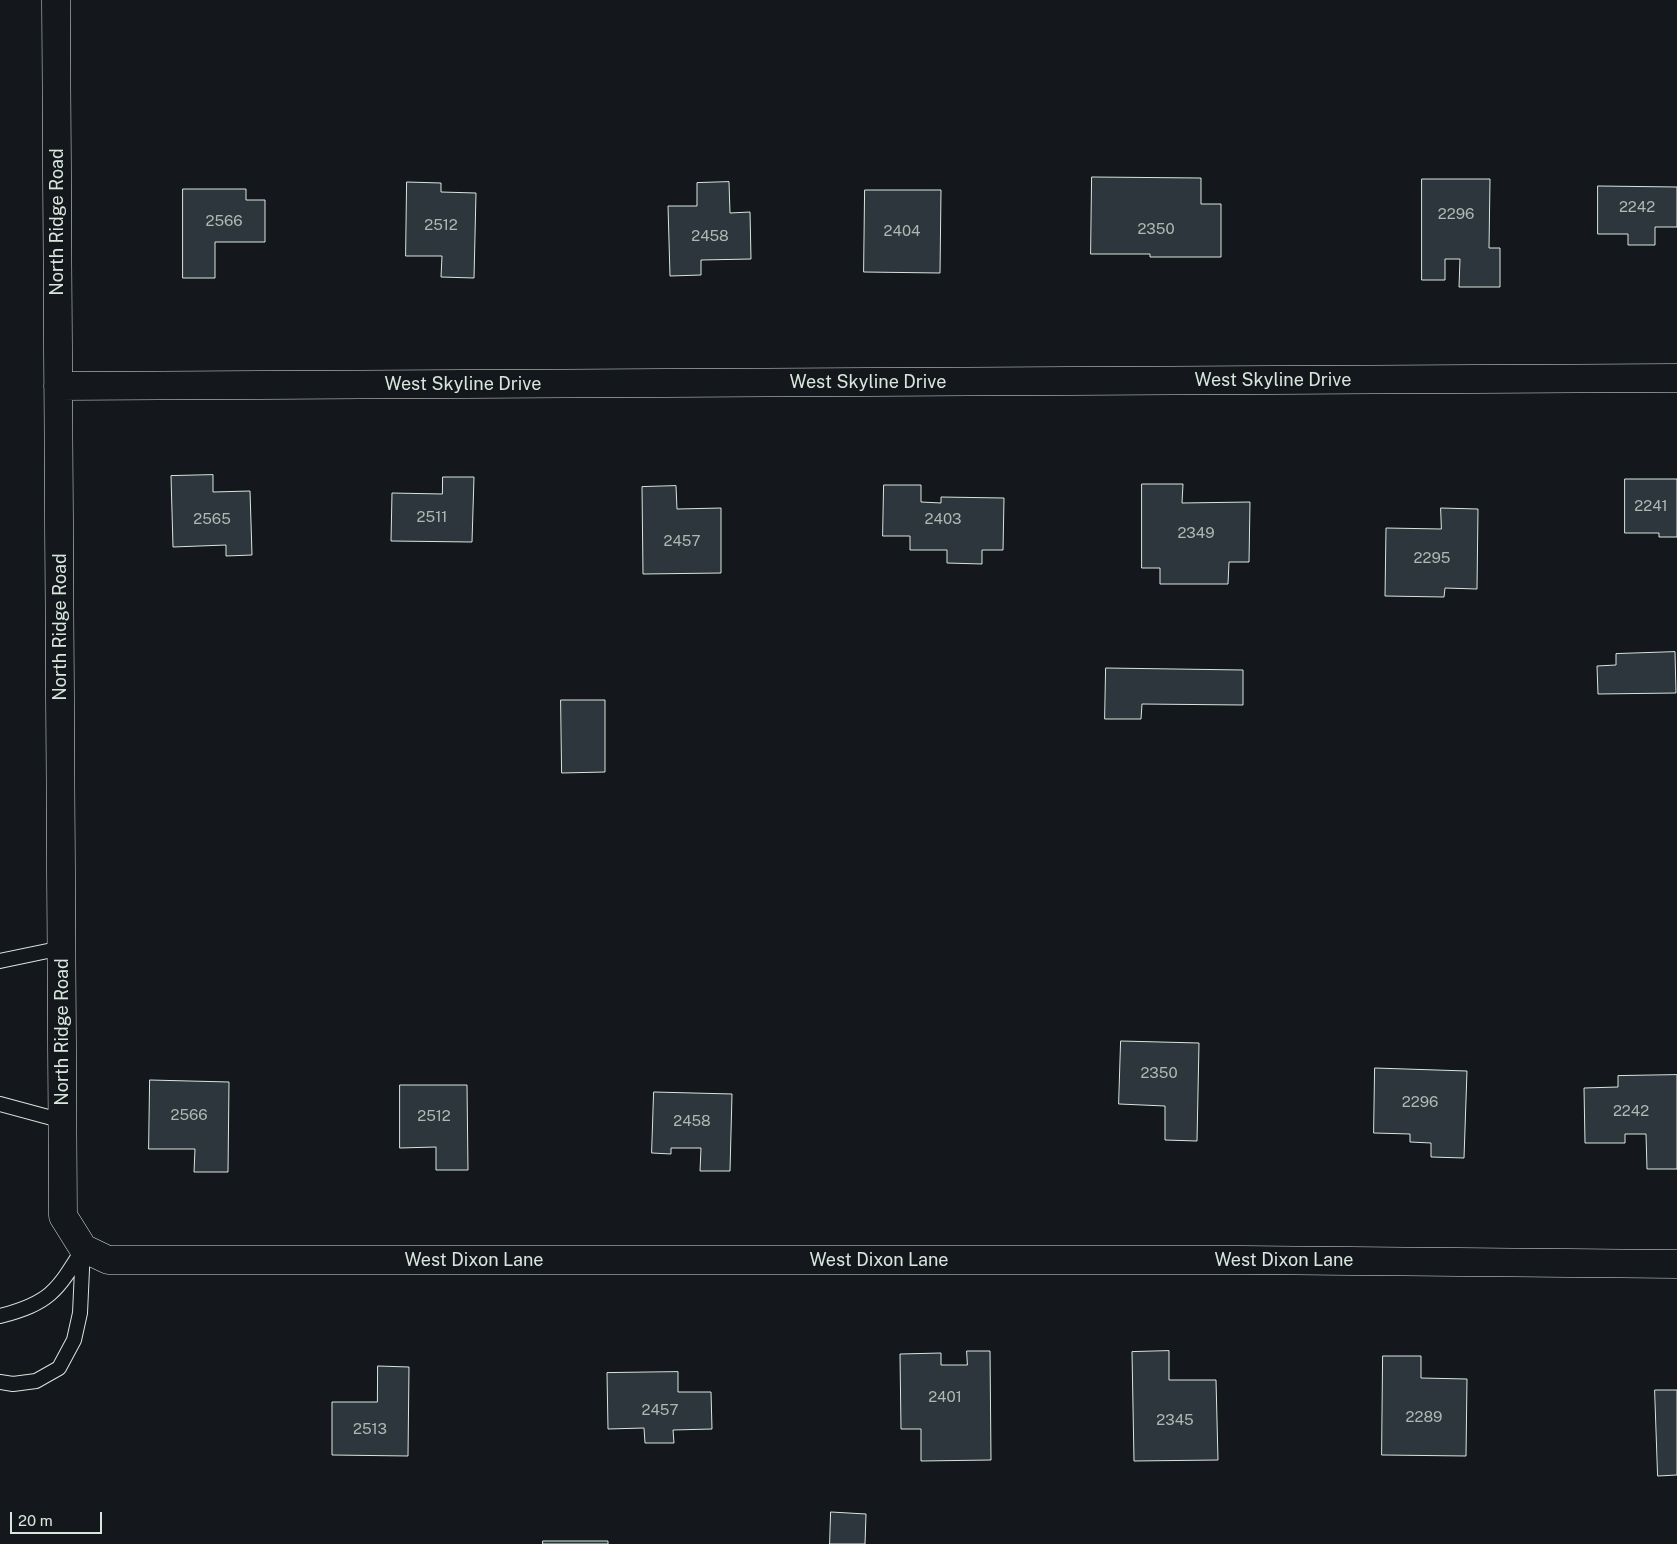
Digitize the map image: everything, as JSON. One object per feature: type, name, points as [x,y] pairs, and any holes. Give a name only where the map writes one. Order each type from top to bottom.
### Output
[{"type":"street","name":"North Ridge Road","points":[[56,0],[63,1216],[83,1248]]},
{"type":"street","name":"West Skyline Drive","points":[[58,386],[1677,378]]},
{"type":"street","name":"West Dixon Lane","points":[[83,1248],[108,1260],[1241,1260],[1677,1264]]},
{"type":"lane","points":[[0,961],[62,948]]},
{"type":"lane","points":[[0,1104],[63,1121]]},
{"type":"lane","points":[[0,1316],[22,1310],[41,1301],[61,1283],[83,1248]]},
{"type":"lane","points":[[0,1382],[14,1384],[36,1381],[60,1368],[74,1340],[80,1313],[83,1248]]},
{"type":"building","points":[[1092,177],[1201,178],[1201,204],[1221,204],[1221,257],[1150,257],[1150,254],[1091,254]]},
{"type":"building","points":[[1422,179],[1490,179],[1489,248],[1500,248],[1500,287],[1459,287],[1460,259],[1445,259],[1445,280],[1422,280]]},
{"type":"building","points":[[407,182],[441,183],[441,192],[476,193],[474,278],[441,277],[442,256],[406,256]]},
{"type":"building","points":[[729,182],[730,213],[750,212],[751,259],[701,260],[701,275],[670,276],[668,206],[697,206],[697,183]]},
{"type":"building","points":[[1598,186],[1677,187],[1677,227],[1655,227],[1655,245],[1628,245],[1628,234],[1598,234]]},
{"type":"building","points":[[183,189],[246,189],[246,200],[265,200],[265,242],[215,242],[215,278],[183,278]]},
{"type":"building","points":[[865,190],[941,190],[940,273],[864,272]]},
{"type":"building","points":[[213,475],[213,492],[250,491],[252,555],[226,556],[226,545],[173,547],[171,476]]},
{"type":"building","points":[[443,477],[474,477],[472,542],[391,541],[392,493],[442,494]]},
{"type":"building","points":[[1625,479],[1677,479],[1677,537],[1659,537],[1659,533],[1625,533]]},
{"type":"building","points":[[1142,484],[1183,484],[1182,503],[1250,502],[1249,562],[1229,562],[1228,584],[1160,584],[1160,568],[1142,568]]},
{"type":"building","points":[[884,485],[921,485],[921,502],[941,503],[941,497],[1004,498],[1003,550],[982,550],[982,564],[947,563],[947,550],[910,550],[910,536],[883,536]]},
{"type":"building","points":[[676,486],[677,509],[721,508],[721,573],[643,574],[642,487]]},
{"type":"building","points":[[1441,508],[1478,509],[1477,589],[1445,588],[1444,597],[1385,596],[1386,528],[1441,529]]},
{"type":"building","points":[[1675,652],[1676,693],[1598,694],[1597,666],[1616,665],[1616,654]]},
{"type":"building","points":[[1106,668],[1243,670],[1243,705],[1142,704],[1141,719],[1105,719]]},
{"type":"building","points":[[561,700],[605,700],[605,772],[562,773]]},
{"type":"building","points":[[1121,1041],[1199,1043],[1197,1141],[1165,1140],[1165,1106],[1119,1104]]},
{"type":"building","points":[[1375,1068],[1467,1071],[1464,1158],[1431,1157],[1431,1143],[1410,1142],[1410,1134],[1374,1133]]},
{"type":"building","points":[[1677,1075],[1677,1169],[1647,1169],[1646,1134],[1625,1134],[1625,1143],[1585,1143],[1584,1088],[1618,1087],[1618,1076]]},
{"type":"building","points":[[150,1080],[229,1082],[228,1172],[194,1172],[195,1149],[149,1149]]},
{"type":"building","points":[[400,1085],[467,1085],[468,1170],[436,1170],[436,1147],[400,1148]]},
{"type":"building","points":[[654,1092],[732,1094],[730,1171],[700,1171],[701,1148],[671,1148],[671,1154],[652,1153]]},
{"type":"building","points":[[967,1351],[990,1351],[991,1460],[921,1461],[921,1429],[901,1429],[900,1354],[941,1353],[941,1365],[967,1365]]},
{"type":"building","points":[[1169,1351],[1169,1380],[1216,1380],[1218,1460],[1134,1461],[1132,1352]]},
{"type":"building","points":[[1383,1356],[1421,1356],[1421,1378],[1467,1379],[1466,1456],[1382,1455]]},
{"type":"building","points":[[378,1366],[409,1367],[408,1456],[332,1455],[332,1402],[377,1402]]},
{"type":"building","points":[[678,1372],[678,1392],[711,1392],[712,1429],[673,1430],[674,1443],[645,1443],[644,1428],[608,1429],[607,1373]]},
{"type":"building","points":[[1655,1390],[1677,1390],[1677,1475],[1658,1476]]},
{"type":"building","points":[[831,1512],[866,1514],[865,1544],[830,1544]]},
{"type":"building","points":[[543,1541],[608,1541],[608,1544],[543,1544]]}]
